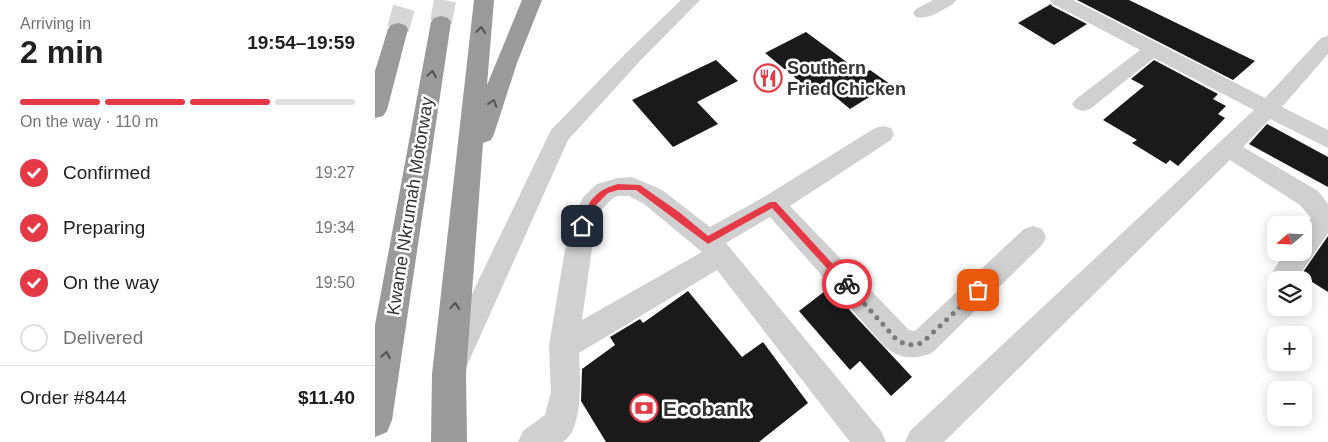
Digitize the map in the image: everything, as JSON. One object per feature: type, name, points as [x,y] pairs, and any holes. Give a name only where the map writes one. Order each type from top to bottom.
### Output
[{"type":"highway","points":[[449,442],[449,374],[484,0]]},
{"type":"highway","points":[[466,183],[506,62],[532,0]]},
{"type":"highway","name":"Kwame Nkrumah Motorway","points":[[375,420],[441,22]]},
{"type":"highway","points":[[375,110],[398,29]]},
{"type":"lane","points":[[449,374],[559,136],[633,57],[691,0]]},
{"type":"lane","points":[[922,13],[947,0]]},
{"type":"lane","points":[[1059,0],[1328,140]]},
{"type":"lane","points":[[921,442],[1228,148],[1268,108],[1328,42]]},
{"type":"lane","points":[[1083,104],[1153,49]]},
{"type":"lane","points":[[564,346],[714,248],[773,204],[883,134]]},
{"type":"lane","points":[[1228,148],[1309,198],[1317,206],[1325,218],[1313,235]]},
{"type":"lane","points":[[535,442],[556,428],[561,416],[566,392],[564,346],[582,226],[593,203],[605,191],[618,187],[638,187],[677,214],[714,248],[870,442]]},
{"type":"lane","points":[[773,204],[895,338],[903,344],[911,346],[922,343],[1033,237]]},
{"type":"building","points":[[1077,0],[1129,0],[1255,61],[1233,80]]},
{"type":"building","points":[[1051,4],[1087,24],[1054,45],[1018,23]]},
{"type":"building","points":[[806,32],[863,74],[870,70],[890,84],[850,109],[827,90],[817,96],[765,53]]},
{"type":"building","points":[[716,60],[738,81],[697,102],[718,124],[673,147],[632,100]]},
{"type":"building","points":[[1154,60],[1218,94],[1213,99],[1226,106],[1218,114],[1225,118],[1178,166],[1170,160],[1166,164],[1132,143],[1137,140],[1103,120],[1144,86],[1131,79]]},
{"type":"building","points":[[1267,124],[1328,157],[1328,187],[1249,144]]},
{"type":"building","points":[[1328,236],[1328,292],[1312,282],[1312,271],[1304,271],[1311,261],[1313,261],[1313,258]]},
{"type":"building","points":[[829,288],[912,377],[891,396],[860,361],[850,370],[799,311]]},
{"type":"building","points":[[688,291],[742,357],[763,342],[808,403],[759,442],[606,442],[581,401],[582,369],[615,345],[610,337],[640,319],[643,323]]},
{"type":"tunnel","points":[[398,29],[406,0]]},
{"type":"tunnel","points":[[441,22],[445,0]]},
{"type":"way so far","points":[[847,284],[895,338],[903,344],[911,346],[922,343],[978,290]]},
{"type":"place","name":"Southern Fried Chicken","points":[[768,78]]},
{"type":"place","name":"Ecobank","points":[[644,408]]},
{"type":"route","points":[[582,226],[593,203],[605,191],[618,187],[638,187],[677,214],[708,240],[773,204],[847,284]]}]
